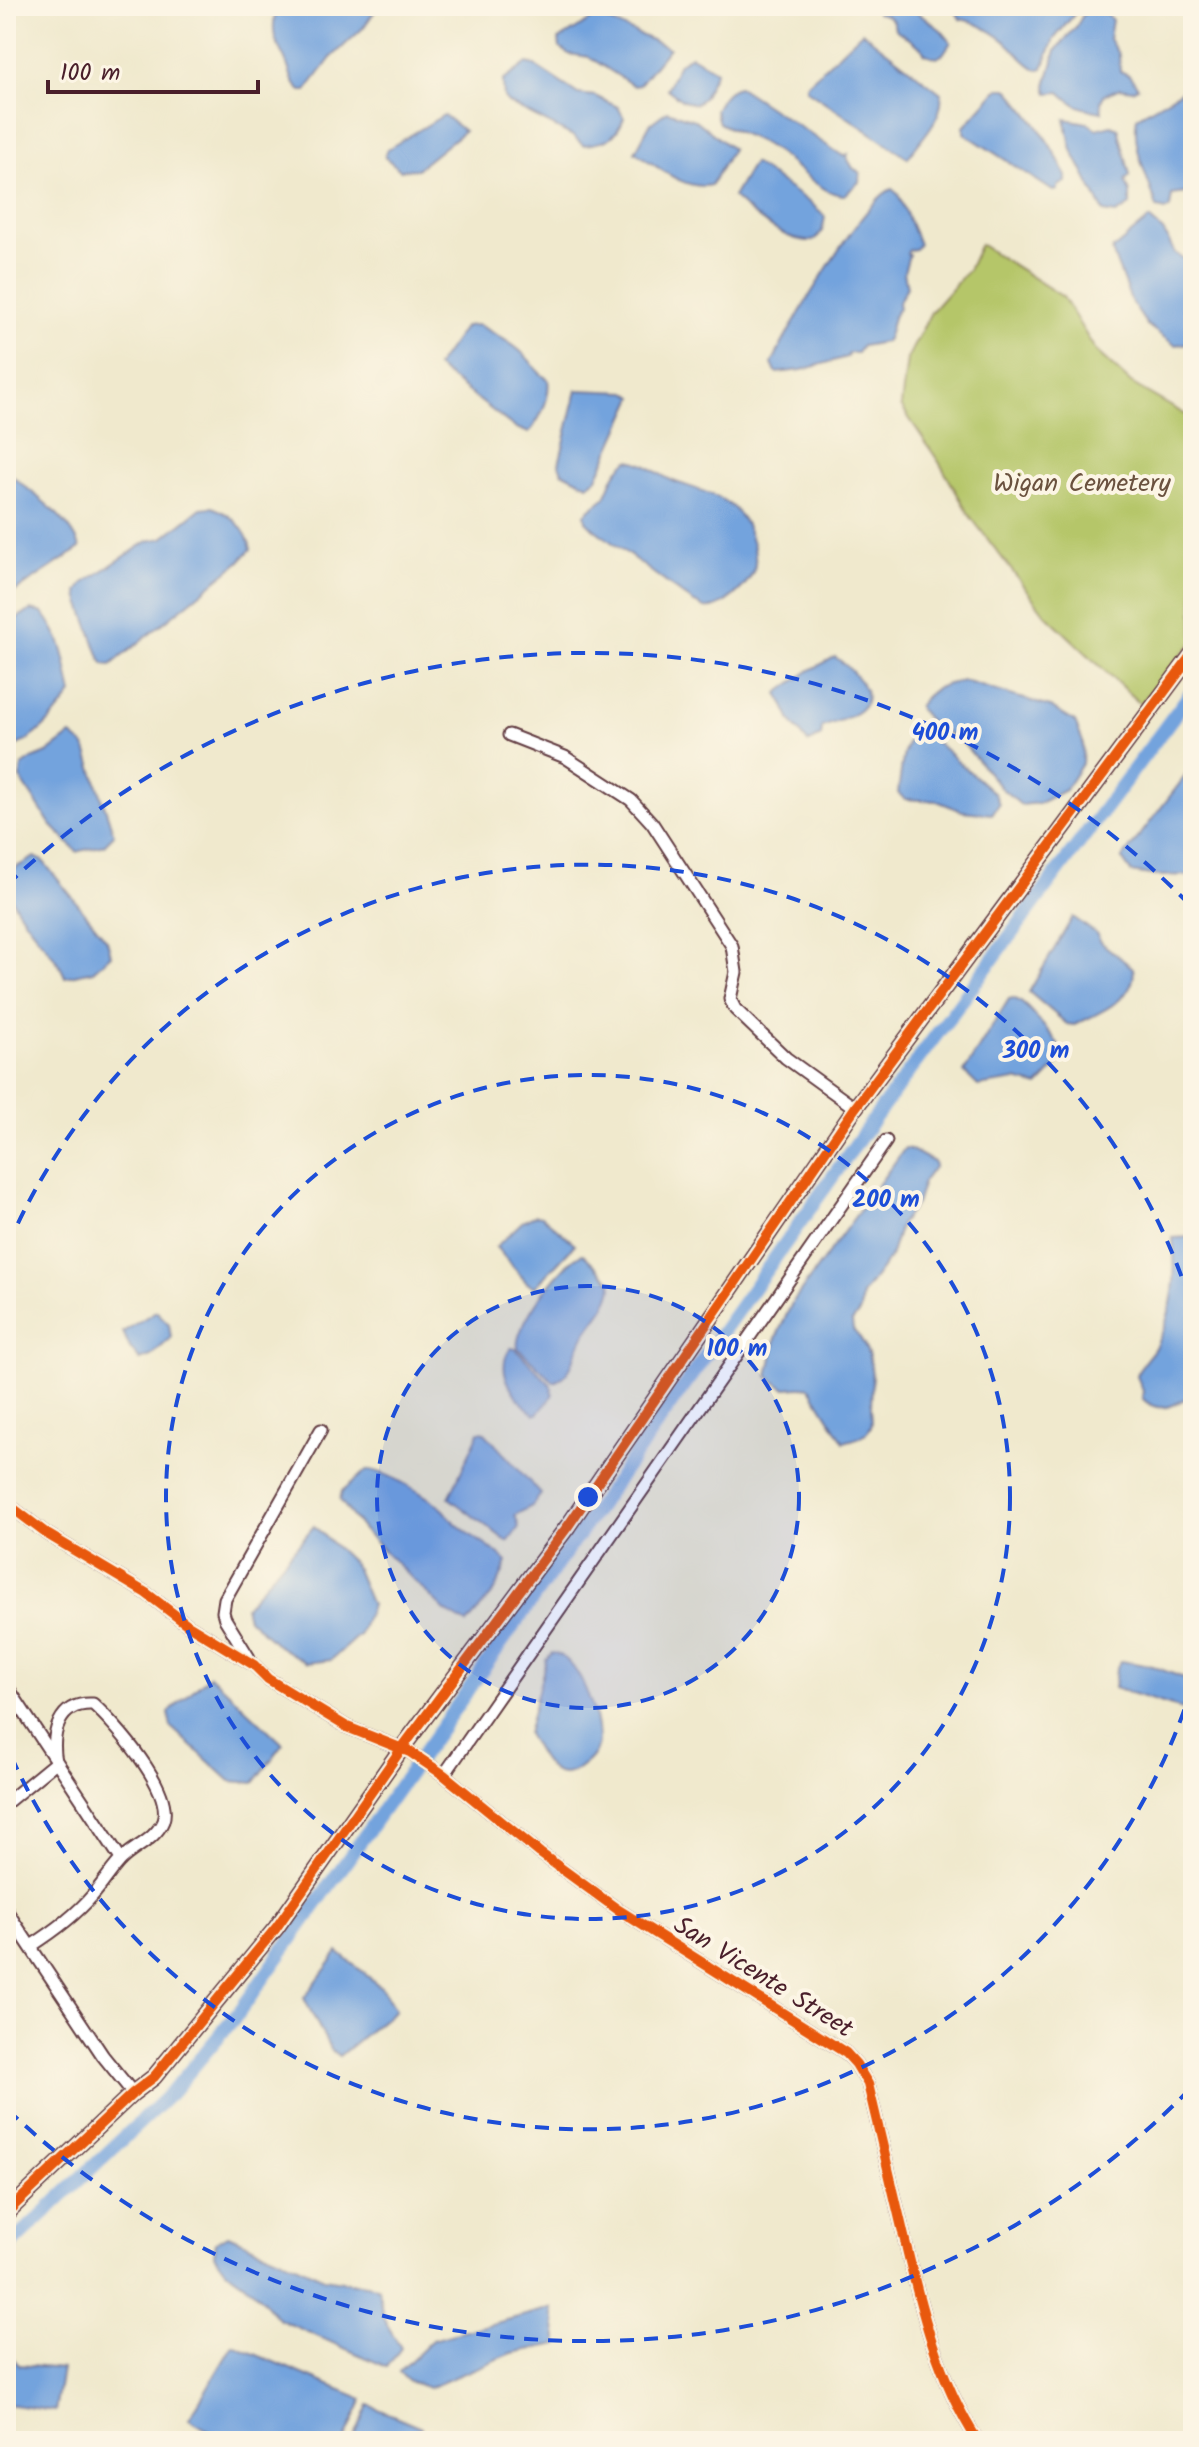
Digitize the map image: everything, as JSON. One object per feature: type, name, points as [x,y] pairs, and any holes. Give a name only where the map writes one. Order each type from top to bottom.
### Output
[{"type":"street","points":[[6,2213],[133,2093],[154,2077],[276,1928],[568,1526],[855,1108],[1193,653]]},
{"type":"street","points":[[509,735],[565,757],[631,800],[652,823],[732,946],[736,972],[730,999],[735,1009],[786,1058],[855,1108]]},
{"type":"street","points":[[444,1775],[886,1141]]},
{"type":"street","points":[[254,1665],[225,1619],[225,1599],[321,1430]]},
{"type":"street","points":[[6,1503],[47,1534],[146,1593],[188,1625],[254,1665]]},
{"type":"street","name":"San Vicente Street","points":[[254,1665],[268,1679],[347,1727],[406,1750],[444,1775],[540,1853],[617,1909],[830,2042],[856,2064],[868,2084],[919,2301],[960,2413],[978,2441]]},
{"type":"street","points":[[6,1685],[121,1859]]},
{"type":"street","points":[[31,1946],[76,1912],[121,1859],[138,1849],[163,1820],[165,1805],[158,1785],[114,1724],[93,1704],[64,1714],[58,1721],[53,1744],[56,1762]]},
{"type":"street","points":[[6,1803],[56,1762]]},
{"type":"street","points":[[6,1910],[10,1925],[31,1946],[103,2056],[133,2093]]},
{"type":"green space","name":"Wigan Cemetery","points":[[980,244],[1063,297],[1096,351],[1131,383],[1193,419],[1193,642],[1140,704],[1045,614],[970,516],[939,462],[901,406],[907,359],[931,312],[968,270]]},
{"type":"water","points":[[286,6],[372,6],[375,11],[363,28],[331,58],[306,91],[301,91],[293,81],[274,32],[275,15]]},
{"type":"water","points":[[876,6],[909,6],[941,30],[951,42],[937,58],[925,54],[922,48],[895,29],[889,17],[877,13]]},
{"type":"water","points":[[953,6],[1081,6],[1054,39],[1043,68],[1038,70],[993,32],[960,19]]},
{"type":"water","points":[[1087,8],[1107,14],[1112,20],[1109,39],[1119,55],[1120,71],[1129,75],[1138,87],[1132,90],[1120,88],[1104,95],[1102,112],[1079,106],[1060,92],[1048,93],[1046,86],[1056,50],[1076,27]]},
{"type":"water","points":[[594,18],[603,18],[669,48],[639,85],[634,86],[589,57],[569,54],[560,48],[559,40]]},
{"type":"water","points":[[862,32],[941,93],[935,120],[908,158],[807,90],[806,85]]},
{"type":"water","points":[[691,56],[716,71],[703,98],[695,104],[683,101],[667,89],[679,63]]},
{"type":"water","points":[[527,63],[578,94],[595,96],[618,107],[624,118],[613,136],[583,145],[573,136],[508,103],[504,98],[503,81]]},
{"type":"water","points":[[739,87],[843,156],[848,154],[853,168],[860,173],[859,182],[845,195],[826,190],[771,148],[719,123],[715,110],[717,106],[727,92]]},
{"type":"water","points":[[999,88],[1007,88],[1016,98],[1054,152],[1066,176],[1066,182],[1058,186],[1058,190],[1053,191],[964,133],[964,127]]},
{"type":"water","points":[[1185,89],[1193,94],[1193,192],[1172,195],[1170,208],[1166,210],[1157,208],[1142,163],[1136,140],[1137,117]]},
{"type":"water","points":[[667,111],[697,121],[732,149],[711,185],[681,181],[635,152],[650,124]]},
{"type":"water","points":[[444,115],[464,131],[417,169],[400,170],[385,157],[386,150]]},
{"type":"water","points":[[1065,119],[1088,123],[1096,129],[1111,125],[1118,128],[1130,175],[1125,181],[1130,192],[1130,205],[1116,214],[1104,212],[1072,150]]},
{"type":"water","points":[[753,163],[813,205],[825,217],[822,232],[815,240],[805,241],[783,234],[733,197]]},
{"type":"water","points":[[892,189],[898,194],[919,244],[907,254],[904,272],[907,287],[898,303],[899,308],[885,342],[862,346],[857,353],[849,353],[847,357],[802,370],[776,373],[772,364],[827,268],[863,216]]},
{"type":"water","points":[[1149,219],[1163,231],[1175,253],[1193,265],[1193,337],[1188,343],[1175,345],[1147,325],[1132,303],[1113,254],[1112,250]]},
{"type":"water","points":[[478,325],[518,349],[548,379],[544,408],[529,433],[514,427],[436,367],[465,326]]},
{"type":"water","points":[[577,390],[627,392],[634,397],[597,478],[588,485],[562,472],[559,464]]},
{"type":"water","points":[[629,460],[641,463],[673,481],[718,497],[733,507],[743,519],[750,534],[755,566],[745,584],[726,602],[711,608],[694,603],[586,521],[585,514],[604,498],[616,473]]},
{"type":"water","points":[[6,471],[69,527],[80,548],[8,596],[6,593]]},
{"type":"water","points":[[212,507],[237,523],[251,549],[111,665],[104,664],[79,599],[78,592],[84,583],[148,541],[163,538],[201,508]]},
{"type":"water","points":[[31,610],[43,613],[56,634],[72,694],[35,735],[6,747],[6,628]]},
{"type":"water","points":[[835,657],[859,680],[867,699],[858,712],[822,727],[821,736],[808,743],[791,721],[778,693]]},
{"type":"water","points":[[964,681],[1050,707],[1075,722],[1083,742],[1082,764],[1065,790],[1040,803],[1021,805],[1001,788],[963,743],[929,721],[918,707],[927,695],[938,688]]},
{"type":"water","points":[[918,726],[995,794],[999,804],[992,814],[962,811],[937,801],[905,799],[898,793],[905,749]]},
{"type":"water","points":[[71,735],[85,746],[114,835],[104,845],[77,852],[51,825],[20,778],[22,766]]},
{"type":"water","points":[[1193,766],[1193,875],[1157,876],[1131,872],[1122,859]]},
{"type":"water","points":[[35,857],[43,861],[107,940],[111,955],[93,971],[65,977],[12,899],[8,872]]},
{"type":"water","points":[[1073,917],[1098,935],[1099,941],[1133,968],[1130,988],[1123,996],[1094,1016],[1074,1025],[1067,1024],[1029,992]]},
{"type":"water","points":[[1014,998],[1057,1042],[1061,1056],[1059,1062],[1038,1086],[1016,1080],[978,1086],[964,1072],[1009,999]]},
{"type":"water","points":[[905,1148],[934,1162],[935,1166],[923,1182],[916,1204],[900,1225],[890,1257],[862,1295],[860,1311],[852,1322],[853,1330],[866,1347],[871,1366],[872,1422],[863,1435],[844,1442],[810,1388],[785,1388],[768,1376],[776,1338],[792,1303]]},
{"type":"water","points":[[536,1215],[542,1216],[575,1244],[535,1287],[527,1283],[496,1247],[522,1222]]},
{"type":"water","points":[[1193,1237],[1193,1393],[1174,1405],[1155,1406],[1142,1398],[1143,1391],[1137,1376],[1157,1344],[1171,1306],[1175,1266],[1173,1238]]},
{"type":"water","points":[[583,1254],[612,1282],[611,1290],[569,1368],[554,1382],[518,1348],[518,1339],[531,1312],[552,1281]]},
{"type":"water","points":[[156,1311],[169,1324],[171,1338],[151,1356],[140,1360],[123,1332]]},
{"type":"water","points":[[511,1348],[516,1349],[551,1385],[553,1395],[538,1414],[527,1408],[509,1384],[504,1366]]},
{"type":"water","points":[[483,1431],[541,1494],[532,1506],[515,1515],[519,1527],[508,1542],[449,1498],[479,1432]]},
{"type":"water","points":[[367,1470],[395,1479],[429,1499],[458,1526],[507,1562],[495,1591],[467,1624],[445,1611],[363,1530],[340,1500],[342,1491]]},
{"type":"water","points":[[314,1526],[354,1564],[371,1605],[360,1634],[331,1660],[307,1663],[277,1645],[248,1618],[245,1607]]},
{"type":"water","points":[[552,1653],[561,1656],[578,1675],[591,1702],[597,1729],[598,1744],[591,1757],[573,1772],[564,1774],[549,1768],[527,1734],[546,1659]]},
{"type":"water","points":[[1121,1661],[1152,1666],[1192,1681],[1189,1700],[1182,1709],[1114,1688],[1116,1669]]},
{"type":"water","points":[[210,1675],[283,1744],[254,1783],[230,1781],[171,1727],[168,1713]]},
{"type":"water","points":[[338,1952],[382,1988],[395,2010],[339,2056],[331,2050],[304,1998]]},
{"type":"water","points":[[228,2235],[324,2278],[378,2287],[383,2318],[401,2348],[387,2367],[278,2319],[254,2291],[225,2270],[214,2255],[216,2242]]},
{"type":"water","points":[[552,2308],[558,2344],[512,2353],[429,2388],[408,2381],[399,2372],[432,2340]]},
{"type":"water","points":[[233,2345],[363,2399],[344,2441],[226,2441],[189,2419]]},
{"type":"water","points":[[6,2351],[19,2365],[62,2369],[55,2411],[6,2404]]},
{"type":"water","points":[[369,2405],[421,2427],[420,2441],[353,2441]]},
{"type":"waterway","points":[[6,2249],[172,2092],[240,2011],[870,1124],[1193,690]]},
{"type":"cycle path","points":[[6,2213],[133,2093],[154,2077],[276,1928],[402,1748],[568,1526],[855,1108],[1193,653]]},
{"type":"cycle path","points":[[6,1503],[47,1534],[146,1593],[188,1625],[254,1665],[268,1679],[347,1727],[410,1752],[617,1909],[846,2053],[868,2084],[915,2283],[940,2365],[978,2441]]}]
